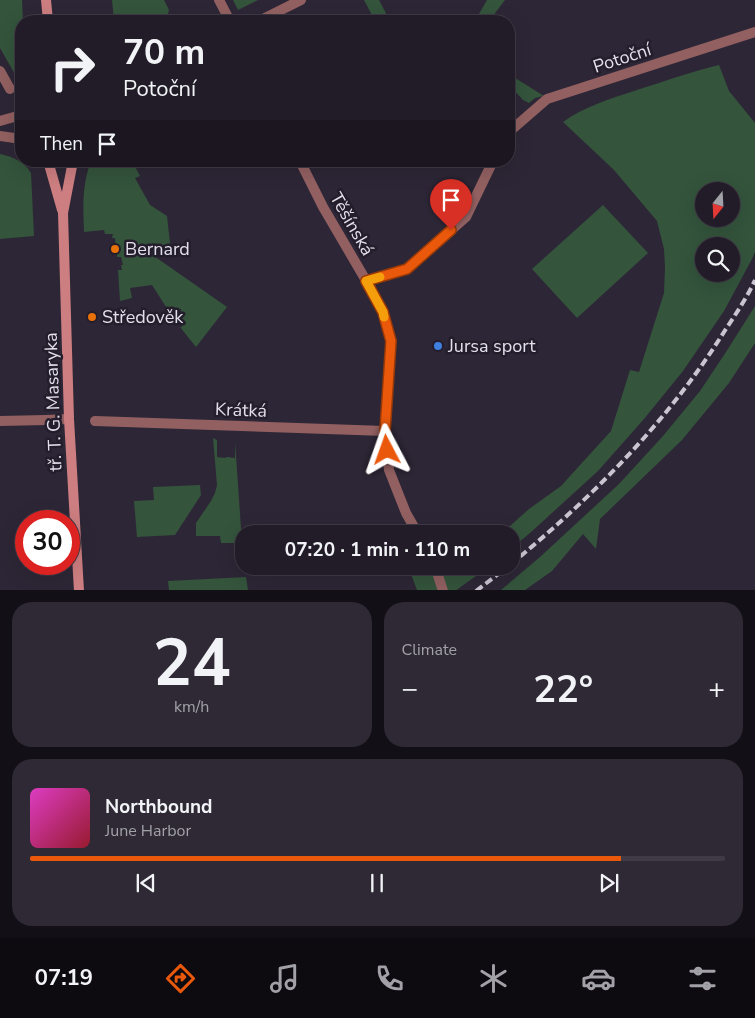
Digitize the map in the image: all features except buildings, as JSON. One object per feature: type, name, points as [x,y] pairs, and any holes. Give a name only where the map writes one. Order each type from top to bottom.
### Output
[{"type":"street","points":[[46,0],[47,15]]},
{"type":"street","points":[[219,0],[227,15]]},
{"type":"street","points":[[271,15],[301,0]]},
{"type":"street","name":"Potoční","points":[[515,127],[546,99],[755,32]]},
{"type":"street","points":[[0,71],[10,89]]},
{"type":"street","points":[[0,121],[15,117]]},
{"type":"street","points":[[0,136],[15,138]]},
{"type":"street","name":"tř. T. G. Masaryka","points":[[50,167],[63,213]]},
{"type":"street","name":"tř. T. G. Masaryka","points":[[72,167],[63,213],[68,419],[78,590]]},
{"type":"street","name":"Těšínská","points":[[303,167],[323,207],[383,312],[391,341],[385,431],[389,470],[406,513],[413,525]]},
{"type":"street","points":[[366,281],[407,269],[466,217],[490,167]]},
{"type":"street","points":[[0,421],[68,419]]},
{"type":"street","name":"Krátká","points":[[95,420],[385,431]]},
{"type":"street","points":[[438,575],[443,590]]},
{"type":"green space","points":[[0,0],[22,0],[23,15],[15,15],[15,74],[0,48]]},
{"type":"green space","points":[[112,0],[164,0],[169,10],[166,15],[113,15]]},
{"type":"green space","points":[[233,0],[258,0],[238,10]]},
{"type":"green space","points":[[364,0],[379,0],[387,15],[372,15]]},
{"type":"green space","points":[[487,0],[505,0],[494,15],[478,15]]},
{"type":"green space","points":[[719,65],[729,91],[755,123],[755,252],[740,281],[740,237],[695,237],[695,282],[740,282],[724,311],[683,371],[598,471],[520,541],[520,525],[511,525],[529,509],[561,486],[611,431],[630,370],[639,372],[664,293],[664,249],[657,221],[614,170],[563,122],[579,112],[606,100]]},
{"type":"green space","points":[[515,78],[544,96],[535,98],[529,103],[523,100],[515,91]]},
{"type":"green space","points":[[0,154],[15,159],[15,167],[26,167],[31,173],[34,236],[0,239]]},
{"type":"green space","points":[[89,167],[135,167],[140,176],[135,178],[150,205],[167,216],[170,243],[154,256],[227,307],[196,347],[180,327],[182,327],[181,309],[168,310],[152,285],[130,288],[132,298],[120,301],[118,270],[122,270],[121,265],[123,265],[121,257],[117,257],[115,238],[112,238],[113,234],[105,234],[104,230],[84,232],[83,205]]},
{"type":"green space","points":[[603,205],[648,253],[577,318],[532,269]]},
{"type":"green space","points":[[755,306],[755,343],[729,383],[682,440],[600,519],[596,549],[583,534],[552,571],[525,590],[501,590],[520,575],[619,484],[663,436],[700,391]]},
{"type":"green space","points":[[213,438],[217,440],[217,457],[235,458],[235,441],[241,525],[235,525],[235,543],[221,543],[220,536],[196,536],[196,523],[211,501],[217,485]]},
{"type":"green space","points":[[200,485],[201,495],[175,535],[137,537],[134,501],[154,500],[153,487]]},
{"type":"green space","points":[[411,575],[477,575],[456,590],[417,590]]},
{"type":"green space","points":[[246,577],[248,590],[169,590],[168,581]]},
{"type":"railway","points":[[520,556],[600,485],[654,427],[702,365],[741,306],[755,280]]},
{"type":"railway","points":[[477,590],[497,575]]},
{"type":"slow traffic","points":[[380,277],[366,281],[384,317]]},
{"type":"place","name":"Bernard","points":[[115,249]]},
{"type":"place","name":"Středověk","points":[[92,317]]},
{"type":"place","name":"Jursa sport","points":[[438,346]]},
{"type":"route","points":[[387,450],[385,431],[391,341],[383,312],[366,281],[407,269],[451,230]]}]
